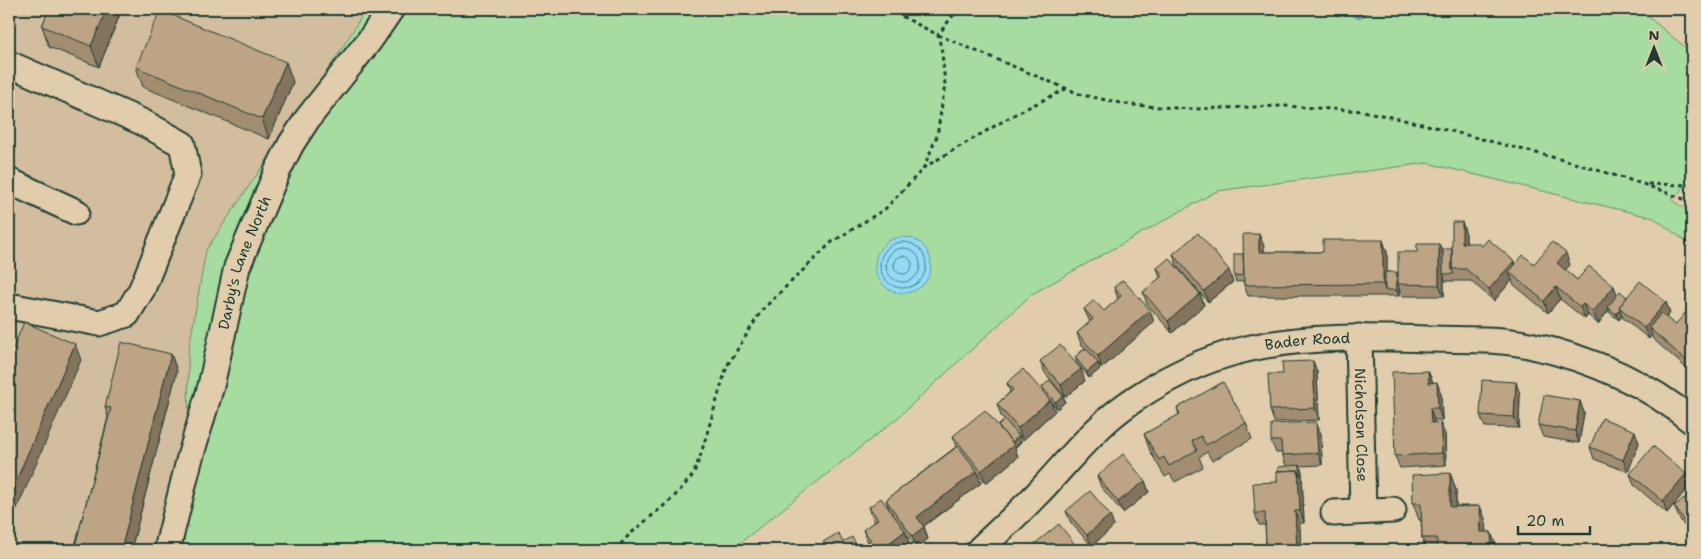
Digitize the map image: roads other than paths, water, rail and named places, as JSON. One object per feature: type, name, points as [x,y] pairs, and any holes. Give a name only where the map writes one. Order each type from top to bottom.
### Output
[{"type":"street","name":"Darby's Lane North","points":[[167,550],[189,461],[211,386],[237,267],[277,172],[291,144],[308,118],[369,41],[391,9]]},
{"type":"street","points":[[9,64],[142,122],[182,144],[188,174],[142,289],[127,314],[99,323],[9,306]]},
{"type":"street","points":[[9,180],[76,212]]},
{"type":"street","name":"Bader Road","points":[[978,550],[1039,492],[1102,425],[1138,397],[1178,374],[1218,357],[1264,344],[1359,337],[1486,341],[1527,345],[1598,365],[1633,382],[1680,411],[1692,421]]},
{"type":"street","name":"Nicholson Close","points":[[1359,337],[1363,511]]},
{"type":"street","points":[[1334,513],[1393,510]]},
{"type":"water","points":[[903,237],[914,239],[923,245],[929,254],[931,265],[929,276],[923,285],[914,291],[903,293],[892,291],[883,285],[877,276],[875,265],[877,254],[883,245],[892,239]]},
{"type":"waterway","points":[[1348,9],[1359,15],[1366,9]]}]
